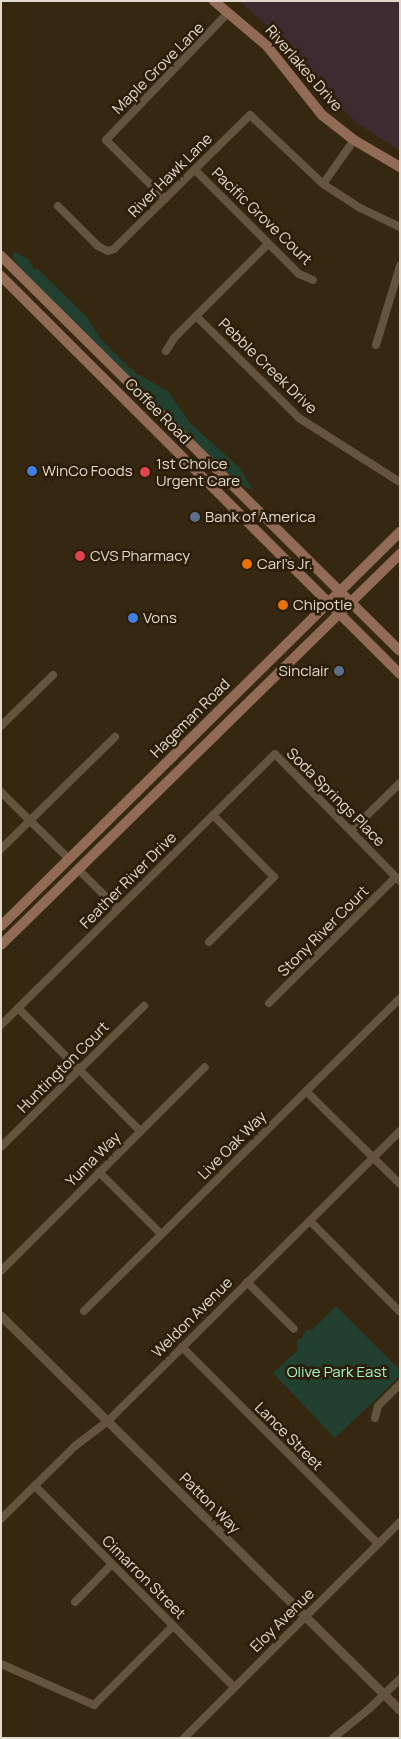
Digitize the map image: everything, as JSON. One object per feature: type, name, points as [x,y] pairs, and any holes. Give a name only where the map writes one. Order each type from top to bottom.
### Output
[{"type":"main road","name":"Riverlakes Drive","points":[[214,1],[267,46],[309,100],[354,140],[400,167]]},
{"type":"main road","name":"Coffee Road","points":[[1,256],[400,651]]},
{"type":"main road","name":"Coffee Road","points":[[1,276],[400,674]]},
{"type":"main road","name":"Hageman Road","points":[[1,926],[400,532]]},
{"type":"main road","name":"Hageman Road","points":[[1,945],[207,740],[400,554]]},
{"type":"main road","points":[[207,740],[217,724],[245,694],[246,684]]},
{"type":"main road","points":[[78,870],[80,860],[104,834],[121,809]]},
{"type":"main road","points":[[36,911],[42,897],[71,868],[68,859]]},
{"type":"street","name":"Maple Grove Lane","points":[[165,199],[106,140],[210,35],[228,13]]},
{"type":"street","name":"River Hawk Lane","points":[[58,206],[98,246],[108,251],[120,244],[250,115],[323,184]]},
{"type":"street","points":[[354,140],[323,184],[360,208],[400,228]]},
{"type":"street","name":"Pacific Grove Court","points":[[195,170],[299,274],[313,280]]},
{"type":"street","points":[[166,351],[196,316],[268,244]]},
{"type":"street","points":[[376,345],[400,266]]},
{"type":"street","name":"Pebble Creek Drive","points":[[196,316],[299,418],[400,482]]},
{"type":"street","points":[[1,726],[53,675]]},
{"type":"street","points":[[1,849],[115,737]]},
{"type":"street","name":"Feather River Drive","points":[[1,1025],[275,754]]},
{"type":"street","name":"Soda Springs Place","points":[[275,754],[398,879]]},
{"type":"street","points":[[351,831],[400,783]]},
{"type":"street","points":[[1,792],[68,859]]},
{"type":"street","points":[[208,942],[274,877],[213,816]]},
{"type":"street","points":[[78,870],[118,910]]},
{"type":"street","name":"Stony River Court","points":[[269,1003],[398,879]]},
{"type":"street","name":"Live Oak Way","points":[[84,1311],[400,998]]},
{"type":"street","name":"Huntington Court","points":[[1,1147],[144,1006]]},
{"type":"street","points":[[18,1008],[140,1131]]},
{"type":"street","name":"Yuma Way","points":[[1,1271],[205,1067]]},
{"type":"street","points":[[306,1091],[400,1184]]},
{"type":"street","name":"Weldon Avenue","points":[[1,1519],[75,1446],[108,1421],[400,1131]]},
{"type":"street","points":[[99,1172],[161,1234]]},
{"type":"street","points":[[310,1221],[400,1312]]},
{"type":"street","points":[[247,1282],[294,1329]]},
{"type":"street","name":"Patton Way","points":[[1,1316],[400,1710]]},
{"type":"street","name":"Lance Street","points":[[182,1347],[378,1544]]},
{"type":"street","points":[[375,1418],[378,1406],[400,1384]]},
{"type":"street","name":"Cimarron Street","points":[[34,1486],[234,1688]]},
{"type":"street","name":"Eloy Avenue","points":[[184,1738],[400,1522]]},
{"type":"street","points":[[75,1602],[112,1564]]},
{"type":"street","points":[[1,1664],[94,1704],[173,1626]]},
{"type":"street","points":[[333,1738],[400,1679]]},
{"type":"shaded area","points":[[240,1],[400,1],[400,151],[360,125],[331,99],[267,26]]},
{"type":"green space","points":[[15,252],[28,259],[34,269],[38,269],[86,316],[100,338],[135,373],[168,391],[190,423],[240,468],[253,491],[238,483],[210,457],[20,268],[12,256]]},
{"type":"green space","name":"Olive Park East","points":[[336,1306],[400,1370],[400,1376],[335,1438],[273,1373],[298,1350],[296,1341],[302,1338],[306,1330],[312,1330]]},
{"type":"place","name":"WinCo Foods","points":[[32,471]]},
{"type":"place","name":"1st Choice Urgent Care","points":[[145,472]]},
{"type":"place","name":"Bank of America","points":[[195,517]]},
{"type":"place","name":"CVS Pharmacy","points":[[80,556]]},
{"type":"place","name":"Carl's Jr.","points":[[247,564]]},
{"type":"place","name":"Chipotle","points":[[283,605]]},
{"type":"place","name":"Vons","points":[[133,618]]},
{"type":"place","name":"Sinclair","points":[[339,671]]}]
